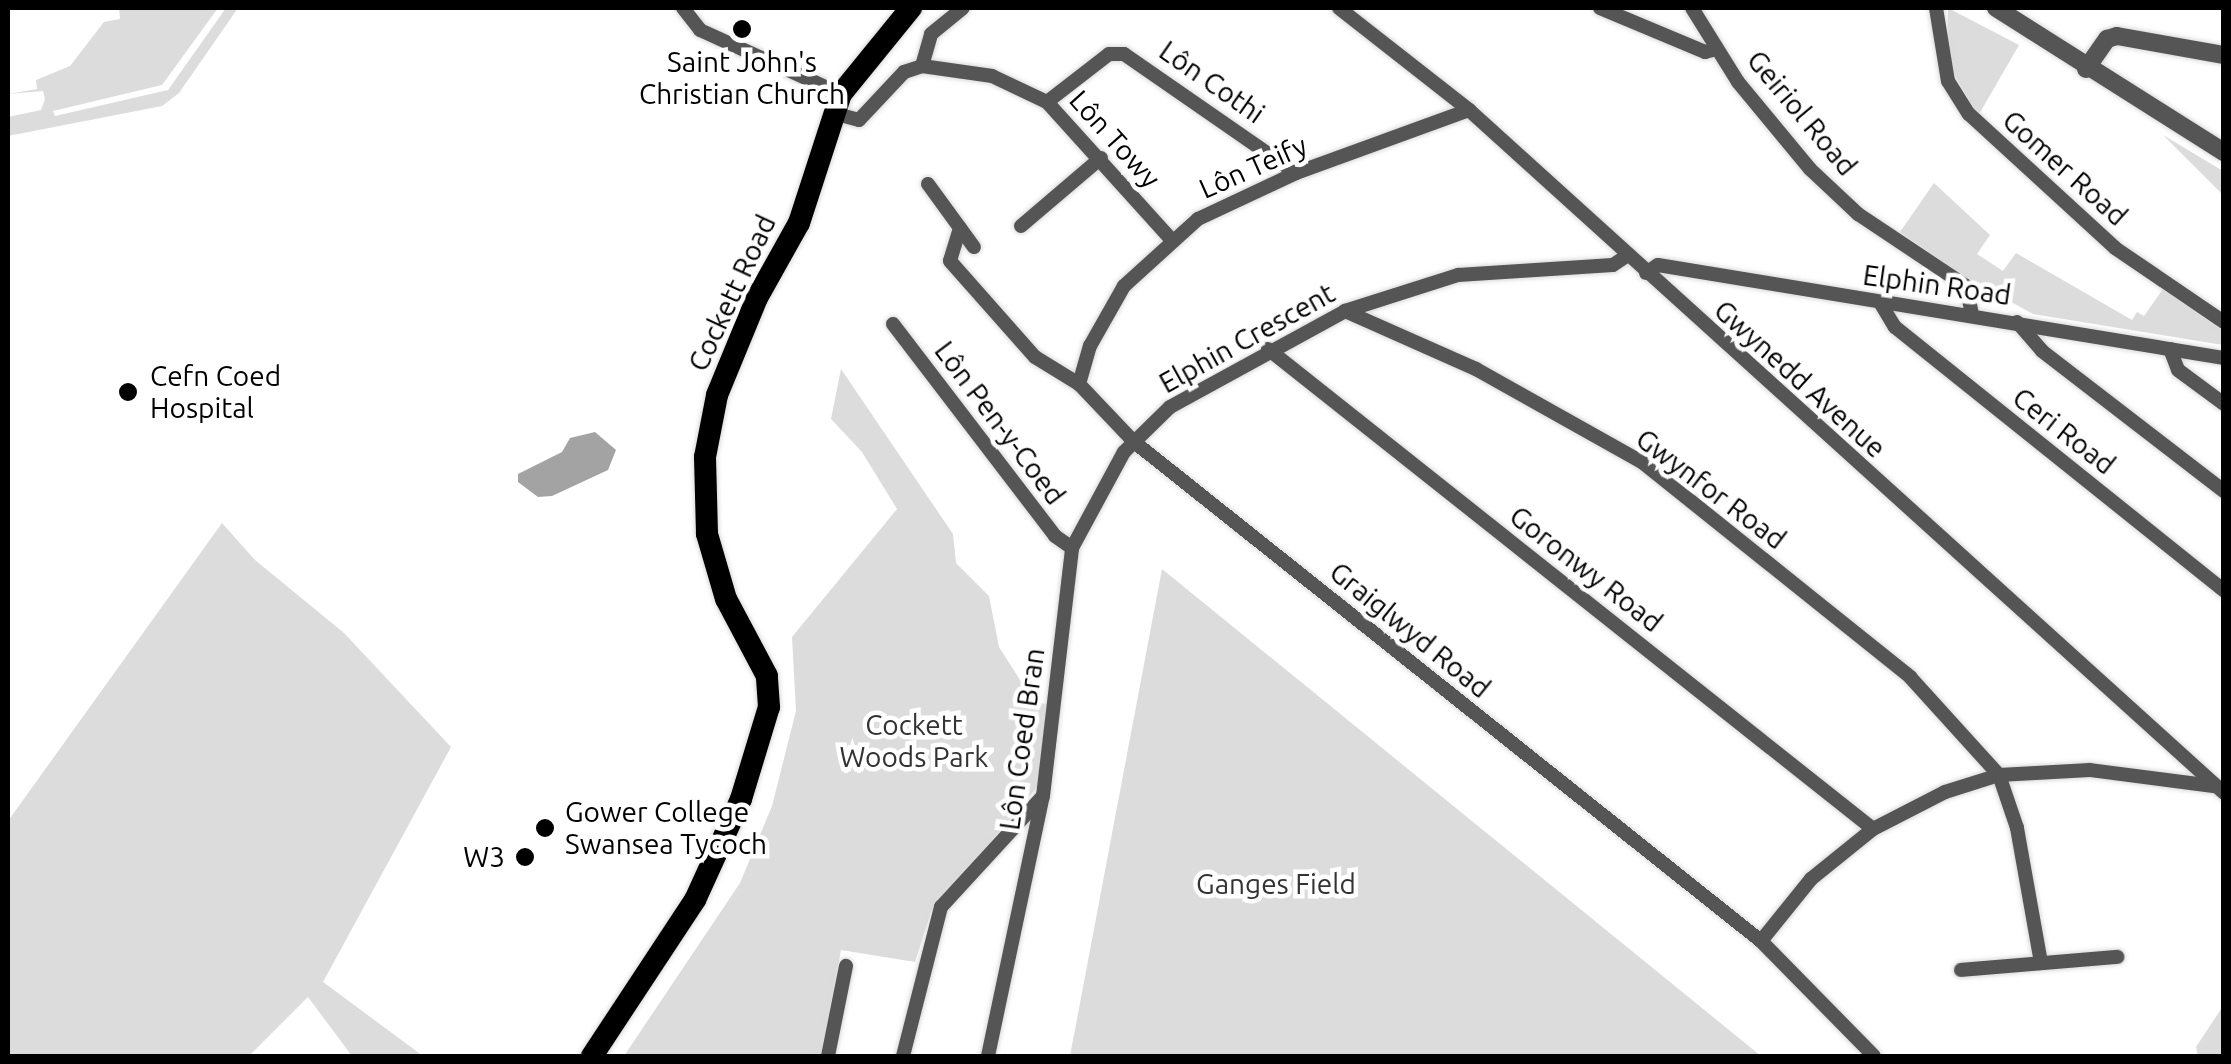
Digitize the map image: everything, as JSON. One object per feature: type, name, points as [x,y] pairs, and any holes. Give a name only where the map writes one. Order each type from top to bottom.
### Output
[{"type":"main road","name":"Cockett Road","points":[[592,1056],[691,907],[742,799],[770,707],[767,676],[726,599],[710,550],[706,450],[730,354],[800,223],[837,103],[911,8]]},
{"type":"street","points":[[682,8],[700,30],[837,103],[858,120],[904,72],[922,66],[932,34],[964,8]]},
{"type":"street","name":"Gwynedd Avenue","points":[[1339,8],[1468,110],[2219,789]]},
{"type":"street","points":[[1600,8],[1705,52],[1716,49]]},
{"type":"street","name":"Geiriol Road","points":[[1692,8],[1716,49],[1810,169],[1871,224],[1966,286],[1972,314]]},
{"type":"street","name":"Gomer Road","points":[[1936,8],[1948,80],[1970,114],[2115,248],[2224,322]]},
{"type":"street","points":[[1996,8],[2086,69],[2224,152]]},
{"type":"street","points":[[2008,8],[2020,26]]},
{"type":"street","points":[[2086,69],[2117,36],[2224,55]]},
{"type":"street","name":"Lôn Cothi","points":[[1047,102],[1108,54],[1124,54],[1296,173]]},
{"type":"street","name":"Lôn Towy","points":[[922,66],[970,69],[1047,102],[1172,239]]},
{"type":"street","name":"Lôn Teify","points":[[1079,384],[1090,346],[1124,286],[1172,239],[1227,202],[1468,110]]},
{"type":"street","points":[[1021,226],[1101,158]]},
{"type":"street","points":[[928,184],[974,246]]},
{"type":"street","name":"Graiglwyd Road","points":[[960,228],[950,261],[1035,357],[1079,384],[1133,441],[1760,940],[1874,1056]]},
{"type":"street","name":"Elphin Crescent","points":[[1133,441],[1170,407],[1268,348],[1345,311],[1458,274],[1613,265],[1628,256]]},
{"type":"street","name":"Elphin Road","points":[[1646,273],[1658,265],[2224,358]]},
{"type":"street","name":"Ceri Road","points":[[1881,304],[1895,328],[2224,591]]},
{"type":"street","name":"Gwynfor Road","points":[[1345,311],[1476,369],[1642,462],[1910,678],[1999,775]]},
{"type":"street","points":[[2016,322],[2042,351],[2224,491]]},
{"type":"street","name":"Lôn Pen-y-Coed","points":[[893,324],[1055,536],[1072,548]]},
{"type":"street","name":"Goronwy Road","points":[[1268,348],[1873,830]]},
{"type":"street","points":[[2170,349],[2178,370],[2224,404]]},
{"type":"street","name":"Lôn Coed Bran","points":[[988,1056],[1043,796],[1072,548],[1101,485],[1133,441]]},
{"type":"street","points":[[1760,940],[1811,879],[1873,830],[1945,792],[1999,775],[2090,770],[2219,789]]},
{"type":"street","points":[[1999,775],[2017,828],[2041,963]]},
{"type":"street","points":[[903,1056],[942,907],[1043,796]]},
{"type":"street","points":[[1961,970],[2117,956]]},
{"type":"street","points":[[828,1056],[846,966]]},
{"type":"green space","points":[[119,8],[218,8],[162,85],[53,111],[55,116],[168,90],[226,8],[238,8],[179,93],[162,106],[8,136],[8,117],[41,110],[45,99],[43,91],[8,94],[37,89],[36,80],[70,66],[104,22],[120,19]]},
{"type":"green space","points":[[1948,8],[2019,45],[1978,116],[1947,62]]},
{"type":"green space","points":[[2163,135],[2223,171],[2223,195]]},
{"type":"green space","points":[[1934,183],[1990,235],[1977,254],[2003,271],[2016,253],[2132,320],[2137,312],[2144,316],[2163,289],[2223,331],[2223,345],[2033,314],[1960,274],[1900,232]]},
{"type":"green space","name":"Cockett Woods Park","points":[[841,369],[953,534],[956,563],[989,596],[999,647],[1034,702],[1051,705],[1039,785],[931,912],[915,962],[841,950],[821,1056],[624,1056],[740,883],[772,806],[796,711],[792,637],[897,509],[862,452],[831,419]]},
{"type":"green space","points":[[222,523],[255,560],[344,633],[451,747],[323,982],[423,1056],[352,1056],[308,997],[249,1056],[8,1056],[8,821]]},
{"type":"green space","name":"Ganges Field","points":[[1162,569],[1761,1056],[1070,1056]]},
{"type":"green space","points":[[2223,1006],[2223,1056],[2198,1056],[2196,1047]]},
{"type":"shaded area","points":[[595,432],[616,450],[608,470],[552,496],[538,497],[518,482],[518,474],[562,452],[570,438]]},
{"type":"place","name":"Saint John's Christian Church","points":[[742,29]]},
{"type":"place","name":"Cefn Coed Hospital","points":[[128,392]]},
{"type":"place","name":"Gower College Swansea Tycoch","points":[[545,828]]},
{"type":"place","name":"W3","points":[[525,857]]}]
